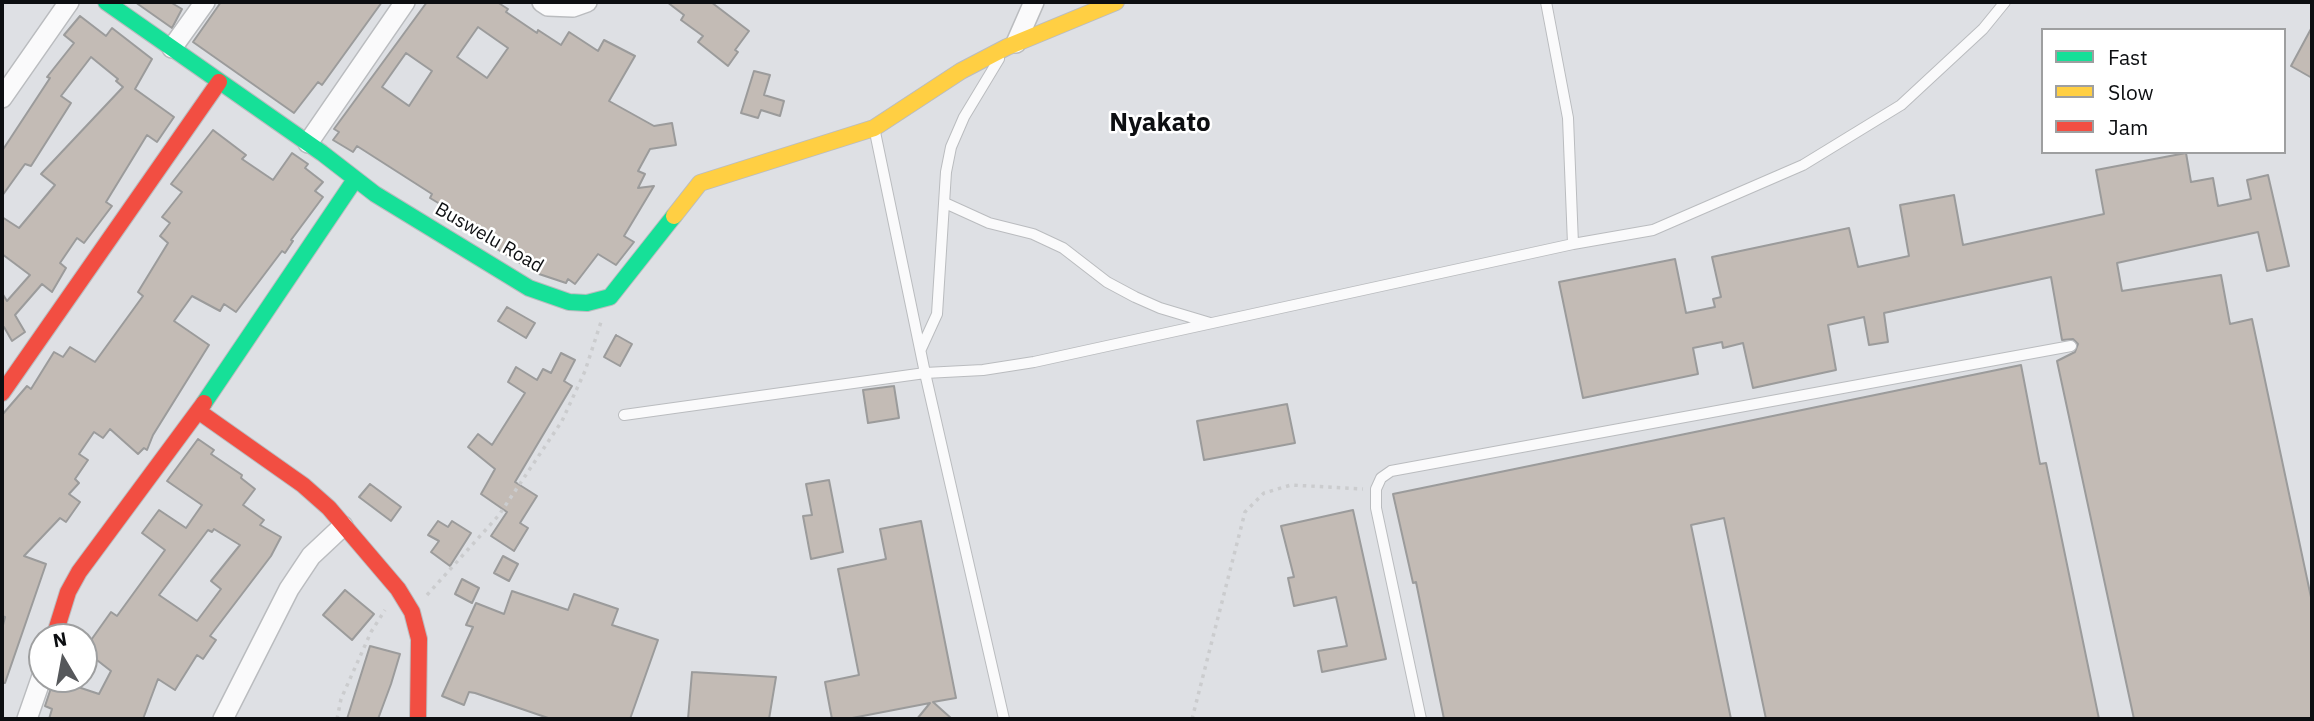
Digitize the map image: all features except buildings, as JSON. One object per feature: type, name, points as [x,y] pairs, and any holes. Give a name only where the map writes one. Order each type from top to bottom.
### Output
[{"type":"street","points":[[2,97],[69,2]]},
{"type":"street","name":"Buswelu Road","points":[[106,2],[307,143],[354,181],[529,288],[569,303],[587,303],[610,297]]},
{"type":"street","points":[[172,48],[205,2]]},
{"type":"street","points":[[307,143],[405,2]]},
{"type":"street","points":[[542,2],[548,6],[573,7],[587,2]]},
{"type":"street","points":[[1011,45],[1034,2]]},
{"type":"street","points":[[610,297],[700,183],[874,128],[961,71],[1011,45],[1115,2]]},
{"type":"street","points":[[2,393],[219,82]]},
{"type":"street","points":[[58,623],[68,592],[79,572],[198,411],[354,181]]},
{"type":"street","points":[[198,411],[303,485],[398,589],[412,612],[419,639],[418,719]]},
{"type":"street","points":[[223,719],[289,589],[311,556],[343,526]]},
{"type":"street","points":[[27,719],[36,693]]},
{"type":"lane","points":[[1546,2],[1568,118],[1573,244]]},
{"type":"lane","points":[[624,415],[925,373],[983,370],[1034,362],[1573,244],[1653,230],[1803,165],[1901,105],[1983,29],[2005,2]]},
{"type":"lane","points":[[921,349],[937,314],[951,147],[964,117],[1011,45]]},
{"type":"lane","points":[[874,128],[925,373],[1004,719]]},
{"type":"lane","points":[[945,203],[989,223],[1033,234],[1063,248],[1107,282],[1135,297],[1160,308],[1213,324]]},
{"type":"lane","points":[[1421,719],[1376,508],[1376,489],[1381,478],[1391,471],[2071,346]]},
{"type":"path","points":[[412,612],[499,515],[562,421],[585,370],[610,297]]},
{"type":"path","points":[[1192,719],[1245,512],[1264,494],[1291,485],[1376,489]]},
{"type":"path","points":[[337,719],[341,699],[371,632],[398,589]]},
{"type":"traffic: fast","points":[[106,2],[322,153],[375,194],[529,288],[569,302],[587,303],[610,297],[674,216]]},
{"type":"traffic: fast","points":[[204,403],[354,181]]},
{"type":"traffic: slow","points":[[674,216],[700,183],[874,128],[961,71],[1007,47],[1116,2]]},
{"type":"traffic: jam","points":[[2,393],[219,82]]},
{"type":"traffic: jam","points":[[58,623],[68,592],[79,572],[204,403]]},
{"type":"traffic: jam","points":[[198,411],[303,485],[329,508],[398,589],[412,612],[419,639],[418,719]]},
{"type":"district","name":"Nyakato","points":[[1160,123]]}]
